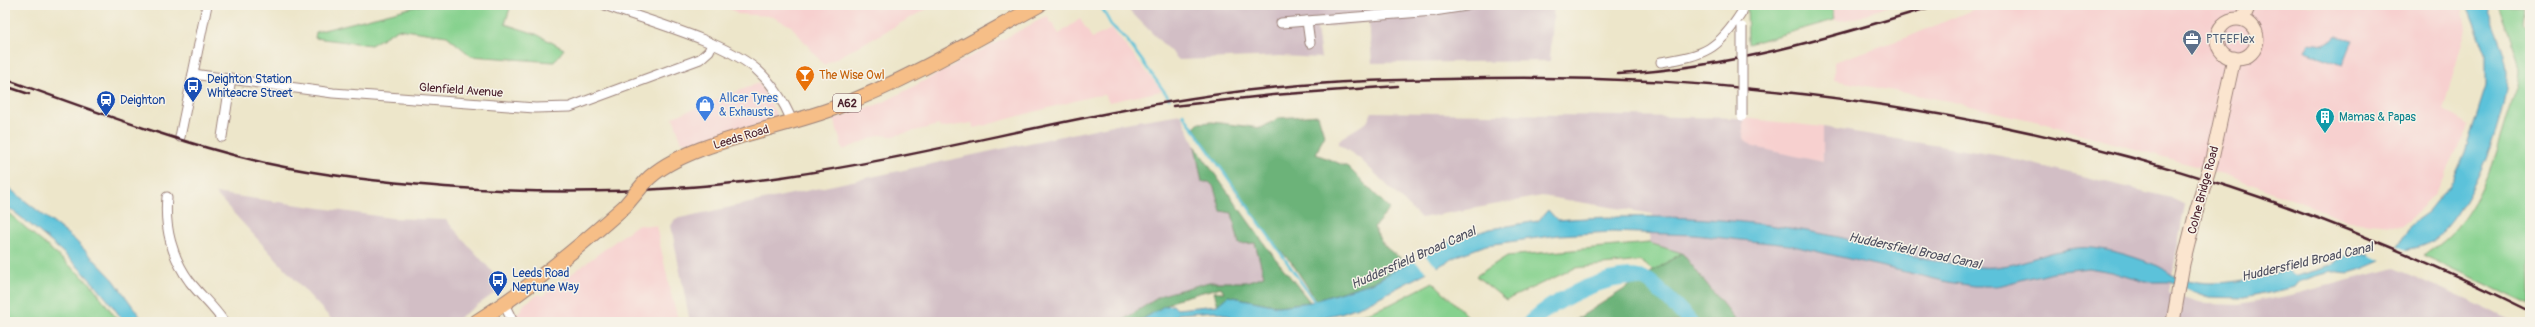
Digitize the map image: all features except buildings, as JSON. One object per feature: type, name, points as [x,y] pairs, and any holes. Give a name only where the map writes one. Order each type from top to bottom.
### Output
[{"type":"main road","name":"Leeds Road","points":[[476,322],[493,318],[504,304],[580,246],[625,206],[646,181],[678,159],[835,108],[900,81],[1039,5]]},
{"type":"main road","points":[[2243,20],[2249,5]]},
{"type":"main road","points":[[2243,20],[2252,26],[2256,32],[2256,45],[2250,54],[2234,58],[2228,56],[2219,47],[2218,35],[2224,24],[2229,21],[2243,20]]},
{"type":"main road","name":"Colne Bridge Road","points":[[2173,322],[2183,264],[2196,212],[2212,159],[2234,58]]},
{"type":"street","points":[[180,136],[200,48],[207,5]]},
{"type":"street","points":[[605,5],[712,44],[735,55],[756,69],[784,102],[792,121]]},
{"type":"street","points":[[1281,23],[1466,6]]},
{"type":"street","points":[[1742,8],[1742,116]]},
{"type":"street","points":[[1661,62],[1692,57],[1711,48],[1727,35],[1742,8]]},
{"type":"street","points":[[1307,21],[1310,43]]},
{"type":"street","name":"Glenfield Avenue","points":[[193,74],[333,93],[535,108],[570,107],[700,59],[709,51],[712,44]]},
{"type":"street","points":[[222,137],[231,78]]},
{"type":"street","points":[[167,198],[165,215],[168,232],[176,257],[190,281],[224,322]]},
{"type":"street","points":[[504,304],[513,322]]},
{"type":"shaded area","points":[[726,5],[934,5],[824,65],[791,26],[771,16],[737,14]]},
{"type":"shaded area","points":[[1124,5],[1554,5],[1550,61],[1372,63],[1369,22],[1317,28],[1321,58],[1281,56],[1179,60]]},
{"type":"shaded area","points":[[1832,5],[1891,5],[1860,17],[1840,21],[1834,20]]},
{"type":"shaded area","points":[[1984,5],[2462,5],[2466,29],[2443,110],[2469,125],[2435,195],[2402,226],[2350,221],[2227,175],[2043,123],[1949,101],[1834,80],[1834,62],[1908,37]]},
{"type":"shaded area","points":[[1047,16],[1059,34],[1080,19],[1092,38],[1112,29],[1162,91],[1109,102],[1105,95],[1093,96],[975,128],[972,123],[940,128],[939,125],[893,136],[880,135],[843,150],[834,119],[882,103]]},
{"type":"shaded area","points":[[759,83],[779,119],[704,143],[682,142],[673,117]]},
{"type":"shaded area","points":[[1372,112],[1743,118],[1743,138],[1754,147],[1823,162],[1823,127],[2001,156],[2171,198],[2185,205],[2169,293],[2206,304],[2240,305],[2295,294],[2395,268],[2517,322],[1737,322],[1682,253],[1649,243],[1653,214],[1542,196],[1421,218],[1359,158],[1338,144],[1341,138],[1367,122]]},
{"type":"shaded area","points":[[1181,114],[1195,146],[1202,182],[1209,182],[1214,187],[1221,211],[1232,213],[1239,244],[1255,242],[1264,276],[1246,282],[1209,282],[1162,295],[1120,322],[690,322],[671,226],[675,219],[1113,125]]},
{"type":"shaded area","points":[[1743,118],[1823,127],[1823,162],[1754,148],[1743,138]]},
{"type":"shaded area","points":[[215,193],[391,218],[446,220],[505,286],[453,322],[334,322]]},
{"type":"shaded area","points":[[637,225],[656,226],[671,294],[679,322],[500,322],[520,312],[524,304],[539,294],[542,296]]},
{"type":"green space","points":[[422,5],[511,5],[505,24],[536,34],[564,49],[554,62],[471,56],[447,36],[398,29],[371,45],[315,38],[316,32]]},
{"type":"green space","points":[[1747,5],[1832,5],[1834,20],[1748,44]]},
{"type":"green space","points":[[2498,5],[2524,5],[2522,23],[2530,31],[2530,305],[2424,255],[2442,242],[2457,227],[2480,192],[2488,173],[2517,87],[2520,76],[2519,66]]},
{"type":"green space","points":[[1318,115],[1324,135],[1316,154],[1348,167],[1390,209],[1374,227],[1380,240],[1387,248],[1408,262],[1374,282],[1316,300],[1292,263],[1275,245],[1238,194],[1194,128],[1199,123],[1212,122],[1261,128],[1279,118]]},
{"type":"green space","points":[[1195,146],[1268,249],[1310,302],[1278,306],[1228,296],[1218,305],[1214,292],[1224,292],[1221,287],[1177,299],[1138,322],[1120,322],[1162,295],[1209,282],[1246,282],[1264,276],[1255,243],[1239,244],[1232,213],[1221,211],[1214,187],[1209,182],[1202,182]]},
{"type":"green space","points":[[5,210],[91,284],[119,322],[5,322]]},
{"type":"green space","points":[[1649,243],[1682,253],[1654,271],[1640,261],[1575,268],[1506,300],[1476,276],[1507,256]]},
{"type":"green space","points":[[1682,253],[1737,322],[1572,322]]},
{"type":"green space","points":[[1433,282],[1474,322],[1342,322],[1389,305]]},
{"type":"water","points":[[2467,5],[2486,5],[2506,62],[2506,90],[2501,114],[2493,140],[2469,193],[2455,216],[2440,234],[2425,245],[2405,250],[2352,272],[2325,273],[2299,282],[2295,287],[2244,298],[2209,297],[2169,282],[2145,282],[2112,272],[2089,268],[2052,272],[1998,286],[1975,286],[1948,282],[1789,245],[1694,235],[1612,232],[1559,235],[1486,245],[1462,254],[1366,304],[1341,313],[1310,320],[1262,322],[1237,319],[1215,311],[1178,314],[1172,322],[1138,322],[1164,306],[1173,305],[1177,309],[1217,305],[1228,296],[1278,306],[1310,302],[1374,282],[1432,249],[1455,240],[1490,229],[1538,221],[1548,210],[1557,220],[1655,217],[1753,223],[1838,237],[1919,257],[1959,265],[1979,267],[2008,265],[2064,250],[2093,248],[2118,252],[2134,257],[2158,266],[2174,276],[2190,281],[2204,283],[2246,280],[2287,270],[2296,276],[2331,266],[2341,257],[2358,253],[2374,256],[2398,246],[2411,224],[2428,212],[2453,181],[2465,152],[2486,86],[2486,53]]},
{"type":"water","points":[[2337,36],[2353,40],[2343,65],[2306,52],[2310,43],[2324,45]]},
{"type":"water","points":[[5,185],[75,240],[113,279],[144,322],[124,322],[112,305],[84,273],[38,231],[5,205]]},
{"type":"pier","points":[[2395,245],[2408,251],[2384,262],[2368,255]]},
{"type":"pier","points":[[1421,252],[1439,268],[1429,274],[1411,258]]},
{"type":"waterway","points":[[1102,8],[1111,25],[1127,40],[1169,98]]},
{"type":"waterway","points":[[1183,114],[1315,302]]},
{"type":"waterway","points":[[1531,322],[1541,313],[1570,295],[1586,288],[1620,278],[1635,278],[1648,281],[1670,300],[1690,322]]},
{"type":"railway","points":[[1618,74],[1659,71],[1740,58],[1820,39],[1937,5]]},
{"type":"railway","points":[[5,79],[166,135],[232,155],[287,168],[355,178],[445,187],[487,190],[571,192],[656,189],[782,177],[906,155],[1154,104],[1217,94],[1301,85],[1386,80],[1548,78],[1647,81],[1746,88],[1844,99],[1942,115],[2039,134],[2135,158],[2230,187],[2307,214],[2457,276],[2530,311]]},
{"type":"railway","points":[[5,86],[29,94]]},
{"type":"railway","points":[[1173,106],[1273,95],[1398,86]]},
{"type":"place","name":"PTFEFlex","points":[[2192,56]]},
{"type":"place","name":"The Wise Owl","points":[[805,92]]},
{"type":"place","name":"Deighton Station Whiteacre Street","points":[[193,103]]},
{"type":"place","name":"Deighton","points":[[106,117]]},
{"type":"place","name":"Allcar Tyres & Exhausts","points":[[705,122]]},
{"type":"place","name":"Mamas & Papas","points":[[2325,134]]},
{"type":"place","name":"Leeds Road Neptune Way","points":[[498,297]]},
{"type":"water label","name":"Huddersfield Broad Canal","points":[[1915,250]]},
{"type":"water label","name":"Huddersfield Broad Canal","points":[[1413,257]]},
{"type":"water label","name":"Huddersfield Broad Canal","points":[[2307,261]]}]
